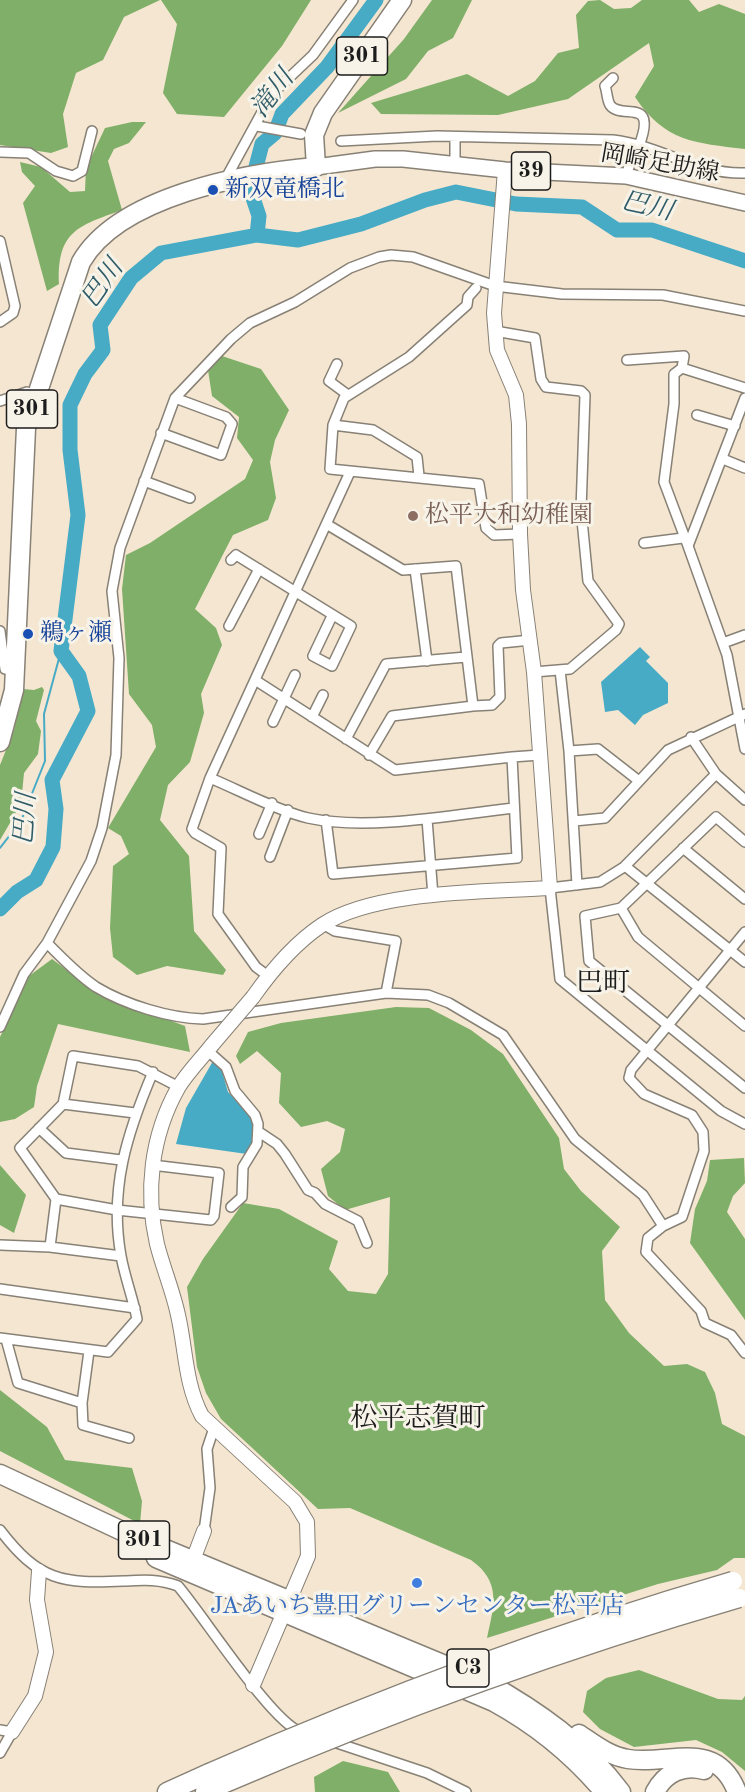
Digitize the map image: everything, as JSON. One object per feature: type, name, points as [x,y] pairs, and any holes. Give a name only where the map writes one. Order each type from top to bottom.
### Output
[{"type":"highway","name":"301","points":[[0,742],[10,712],[26,428],[69,292],[81,262],[94,243],[116,224],[196,189],[270,171],[316,167],[314,135],[323,112],[402,0]]},
{"type":"highway","name":"301","points":[[0,1473],[122,1531],[193,1560],[420,1670],[494,1702],[528,1722],[573,1758],[604,1792]]},
{"type":"highway","name":"301","points":[[0,1486],[287,1607],[486,1682],[532,1708],[569,1736],[621,1792]]},
{"type":"highway","name":"C3","points":[[167,1792],[210,1784],[434,1697],[741,1588]]},
{"type":"highway","points":[[420,1670],[483,1700],[514,1719],[555,1754],[590,1792]]},
{"type":"highway","points":[[486,1682],[536,1706],[615,1756],[636,1760],[694,1757],[712,1762],[726,1772],[737,1792]]},
{"type":"highway","points":[[655,1792],[670,1774],[693,1767],[714,1775],[725,1792]]},
{"type":"main road","name":"岡崎足助線","points":[[316,167],[375,159],[455,164],[504,176],[626,176],[745,203]]},
{"type":"street","points":[[231,179],[260,127],[272,94],[313,55],[353,0]]},
{"type":"street","points":[[613,78],[605,86],[610,105],[638,113],[642,117],[645,128],[626,176]]},
{"type":"street","points":[[260,127],[301,134]]},
{"type":"street","points":[[0,152],[30,153],[56,171],[73,176],[82,171],[92,131]]},
{"type":"street","points":[[341,141],[399,136],[613,140],[637,145],[718,172],[745,173]]},
{"type":"street","points":[[455,137],[455,164]]},
{"type":"street","points":[[504,176],[495,280],[495,331],[497,350],[516,394],[519,424],[523,590],[531,640],[550,888],[560,979],[649,1049],[721,1111],[745,1124]]},
{"type":"street","points":[[0,241],[15,306],[13,313],[0,322]]},
{"type":"street","points":[[0,1027],[24,974],[47,943],[91,861],[102,828],[116,755],[118,658],[112,591],[120,548],[175,398],[231,339],[250,323],[295,303],[363,262],[379,257],[413,257],[495,280],[562,294],[663,295],[745,311]]},
{"type":"street","points":[[476,288],[468,297],[466,305],[425,343],[391,370],[348,395],[338,409],[333,425],[330,469],[419,476],[478,484],[486,528],[494,535],[520,534]]},
{"type":"street","points":[[495,331],[536,338],[541,379],[546,387],[581,391],[585,395],[581,510],[588,581],[619,624],[616,630],[570,669],[534,672]]},
{"type":"street","points":[[627,360],[684,356],[682,368],[674,374],[672,380],[674,404],[664,475],[723,644],[741,716],[745,749]]},
{"type":"street","points":[[337,364],[329,381],[348,395]]},
{"type":"street","points":[[682,368],[745,388]]},
{"type":"street","points":[[0,401],[27,392],[35,395]]},
{"type":"street","points":[[161,433],[221,455],[232,424],[226,417],[175,398]]},
{"type":"street","points":[[686,542],[723,459],[745,398]]},
{"type":"street","points":[[697,415],[735,426]]},
{"type":"street","points":[[333,425],[373,430],[417,457],[419,476]]},
{"type":"street","points":[[723,459],[745,468]]},
{"type":"street","points":[[268,976],[256,968],[218,914],[221,848],[195,834],[192,829],[210,778],[328,525],[350,472]]},
{"type":"street","points":[[144,481],[190,498]]},
{"type":"street","points":[[328,525],[403,570],[456,566],[472,706]]},
{"type":"street","points":[[644,543],[686,542]]},
{"type":"street","points":[[231,560],[236,555],[351,626],[332,666],[313,656],[332,616]]},
{"type":"street","points":[[415,568],[427,661]]},
{"type":"street","points":[[229,626],[259,569]]},
{"type":"street","points":[[0,631],[5,669],[11,677]]},
{"type":"street","points":[[723,644],[745,634]]},
{"type":"street","points":[[369,754],[392,716],[492,705],[500,696],[498,646],[501,643],[531,640]]},
{"type":"street","points":[[346,739],[386,664],[466,657]]},
{"type":"street","points":[[560,670],[569,751],[577,885]]},
{"type":"street","points":[[273,722],[295,675]]},
{"type":"street","points":[[255,680],[395,770],[540,755]]},
{"type":"street","points":[[312,717],[324,695]]},
{"type":"street","points":[[574,821],[605,818],[668,750],[691,737],[741,716]]},
{"type":"street","points":[[691,737],[716,774],[745,800]]},
{"type":"street","points":[[569,751],[598,749],[639,782]]},
{"type":"street","points":[[326,820],[333,874],[517,858],[512,757]]},
{"type":"street","points":[[253,1685],[308,1556],[307,1522],[295,1502],[202,1416],[193,1398],[187,1374],[183,1334],[151,1214],[152,1165],[158,1137],[179,1087],[268,976],[298,945],[323,924],[378,904],[433,896],[550,888],[600,882],[625,866],[716,774]]},
{"type":"street","points":[[210,778],[306,818],[326,820],[395,822],[514,808]]},
{"type":"street","points":[[259,834],[272,803]]},
{"type":"street","points":[[270,856],[288,810]]},
{"type":"street","points":[[745,842],[716,817],[621,908],[585,916],[589,961],[745,1088]]},
{"type":"street","points":[[427,819],[433,896]]},
{"type":"street","points":[[683,848],[745,899]]},
{"type":"street","points":[[625,866],[745,962]]},
{"type":"street","points":[[621,908],[638,937],[745,1026]]},
{"type":"street","points":[[323,924],[334,931],[396,941],[386,993]]},
{"type":"street","points":[[745,932],[631,1070],[629,1078],[644,1094],[692,1115],[704,1132],[704,1151],[682,1217],[663,1226],[648,1238],[646,1252],[701,1311],[705,1323],[731,1335],[745,1353]]},
{"type":"street","points":[[47,943],[78,974],[98,988],[141,1006],[181,1018],[204,1019],[386,993],[428,995],[449,1003],[503,1035],[576,1139],[643,1195],[663,1226]]},
{"type":"street","points":[[210,1048],[226,1066],[235,1091],[255,1115],[259,1132],[258,1144],[243,1167],[242,1197],[231,1207]]},
{"type":"street","points":[[50,1247],[56,1199],[20,1148],[63,1104],[73,1056],[138,1066],[179,1087]]},
{"type":"street","points":[[82,1403],[18,1383],[3,1339],[108,1352],[137,1319],[121,1256],[117,1210],[121,1160],[135,1113],[153,1072]]},
{"type":"street","points":[[63,1104],[135,1113]]},
{"type":"street","points":[[39,1128],[66,1153],[121,1160]]},
{"type":"street","points":[[259,1132],[281,1149],[308,1190],[315,1193],[325,1204],[358,1221],[367,1243]]},
{"type":"street","points":[[56,1199],[117,1210],[211,1220],[214,1216],[221,1176],[152,1165]]},
{"type":"street","points":[[0,1245],[50,1247],[121,1256]]},
{"type":"street","points":[[0,1289],[135,1308]]},
{"type":"street","points":[[89,1351],[82,1403],[83,1425],[129,1438]]},
{"type":"street","points":[[193,1560],[204,1531],[210,1488],[207,1449],[214,1428]]},
{"type":"street","points":[[0,1530],[18,1554],[39,1571],[67,1580],[97,1582],[160,1580],[178,1586],[202,1614],[253,1685],[291,1729],[387,1758],[427,1773],[466,1792]]},
{"type":"street","points":[[0,1753],[6,1731],[34,1696],[46,1652],[37,1600],[39,1571]]},
{"type":"green space","points":[[0,0],[160,0],[124,17],[103,60],[76,73],[63,114],[68,147],[51,153],[0,145]]},
{"type":"green space","points":[[161,0],[311,0],[282,46],[224,117],[177,114],[163,93],[177,24]]},
{"type":"green space","points":[[432,0],[472,0],[453,38],[428,51],[406,79],[338,113],[404,39]]},
{"type":"green space","points":[[600,0],[614,9],[631,8],[642,0],[689,0],[699,12],[719,4],[745,14],[745,149],[711,145],[683,138],[670,132],[646,112],[635,97],[654,66],[649,43],[568,99],[498,115],[381,114],[371,103],[467,74],[508,96],[535,81],[558,53],[579,48],[576,15],[588,1]]},
{"type":"green space","points":[[132,122],[146,122],[129,143],[114,149],[108,161],[122,210],[82,226],[73,233],[62,252],[59,284],[47,291],[23,203],[35,186],[22,172],[20,162],[41,167],[70,192],[85,191],[86,168],[105,128]]},
{"type":"green space","points":[[222,356],[261,369],[289,410],[275,440],[270,462],[276,498],[268,520],[233,535],[195,609],[216,628],[222,645],[201,694],[204,713],[190,762],[168,785],[160,820],[189,856],[194,931],[226,970],[223,975],[167,966],[137,975],[113,957],[110,928],[113,866],[129,854],[121,836],[108,828],[156,747],[152,725],[129,694],[122,589],[126,555],[150,543],[245,479],[253,460],[237,438],[239,417],[212,396],[208,370]]},
{"type":"green space","points":[[42,687],[44,690],[36,721],[41,731],[38,754],[24,773],[21,804],[0,840],[0,765],[14,730],[23,689],[34,690]]},
{"type":"green space","points":[[52,959],[99,994],[185,1026],[190,1052],[58,1024],[37,1086],[34,1107],[15,1119],[0,1122],[0,1037],[29,976]]},
{"type":"green space","points":[[396,1007],[429,1008],[471,1030],[503,1054],[559,1138],[564,1169],[581,1191],[620,1227],[602,1251],[605,1300],[629,1333],[664,1366],[687,1364],[705,1372],[715,1393],[722,1424],[745,1436],[745,1558],[734,1558],[717,1570],[658,1584],[487,1638],[493,1595],[488,1577],[481,1568],[471,1560],[350,1508],[318,1509],[221,1419],[206,1393],[197,1367],[187,1287],[203,1259],[243,1203],[279,1209],[338,1241],[329,1269],[348,1291],[376,1294],[388,1274],[390,1197],[345,1210],[328,1196],[321,1169],[340,1152],[345,1129],[327,1121],[301,1127],[279,1103],[281,1073],[257,1051],[240,1064],[236,1056],[248,1032],[281,1023]]},
{"type":"green space","points":[[744,1158],[745,1183],[733,1196],[727,1212],[745,1239],[745,1320],[690,1243],[695,1209],[707,1181],[710,1160]]},
{"type":"green space","points":[[0,1165],[26,1195],[14,1233],[0,1225]]},
{"type":"green space","points":[[0,1390],[47,1427],[65,1460],[132,1468],[142,1501],[140,1524],[0,1451]]},
{"type":"green space","points":[[639,1670],[718,1699],[742,1700],[745,1696],[745,1771],[722,1752],[696,1740],[634,1747],[600,1729],[583,1712],[587,1691],[606,1678]]},
{"type":"green space","points":[[343,1761],[388,1772],[400,1792],[315,1792],[314,1777]]},
{"type":"water","points":[[640,647],[650,657],[646,661],[668,683],[668,703],[643,715],[635,725],[618,710],[605,712],[601,682]]},
{"type":"water","points":[[213,1061],[221,1068],[228,1092],[253,1118],[253,1140],[247,1154],[176,1144],[186,1108]]},
{"type":"waterway","name":"滝川","points":[[257,235],[259,216],[252,195],[252,182],[262,144],[275,133],[282,114],[327,67],[376,0]]},
{"type":"waterway","name":"巴川","points":[[0,909],[17,892],[36,880],[53,847],[56,809],[52,780],[88,711],[79,676],[61,651],[78,515],[70,450],[70,405],[85,374],[103,350],[100,325],[131,278],[161,253],[257,235],[298,240],[361,224],[425,200],[456,192],[516,204],[582,207],[617,230],[652,230],[745,261]]},
{"type":"waterway","points":[[0,848],[21,821],[45,761],[44,714],[61,651]]},
{"type":"place","name":"新双竜橋北","points":[[213,190]]},
{"type":"place","name":"松平大和幼稚園","points":[[413,516]]},
{"type":"place","name":"鵜ヶ瀬","points":[[28,634]]},
{"type":"place","name":"JAあいち豊田グリーンセンター松平店","points":[[417,1583]]},
{"type":"district","name":"巴町","points":[[603,984]]},
{"type":"district","name":"松平志賀町","points":[[418,1419]]}]
